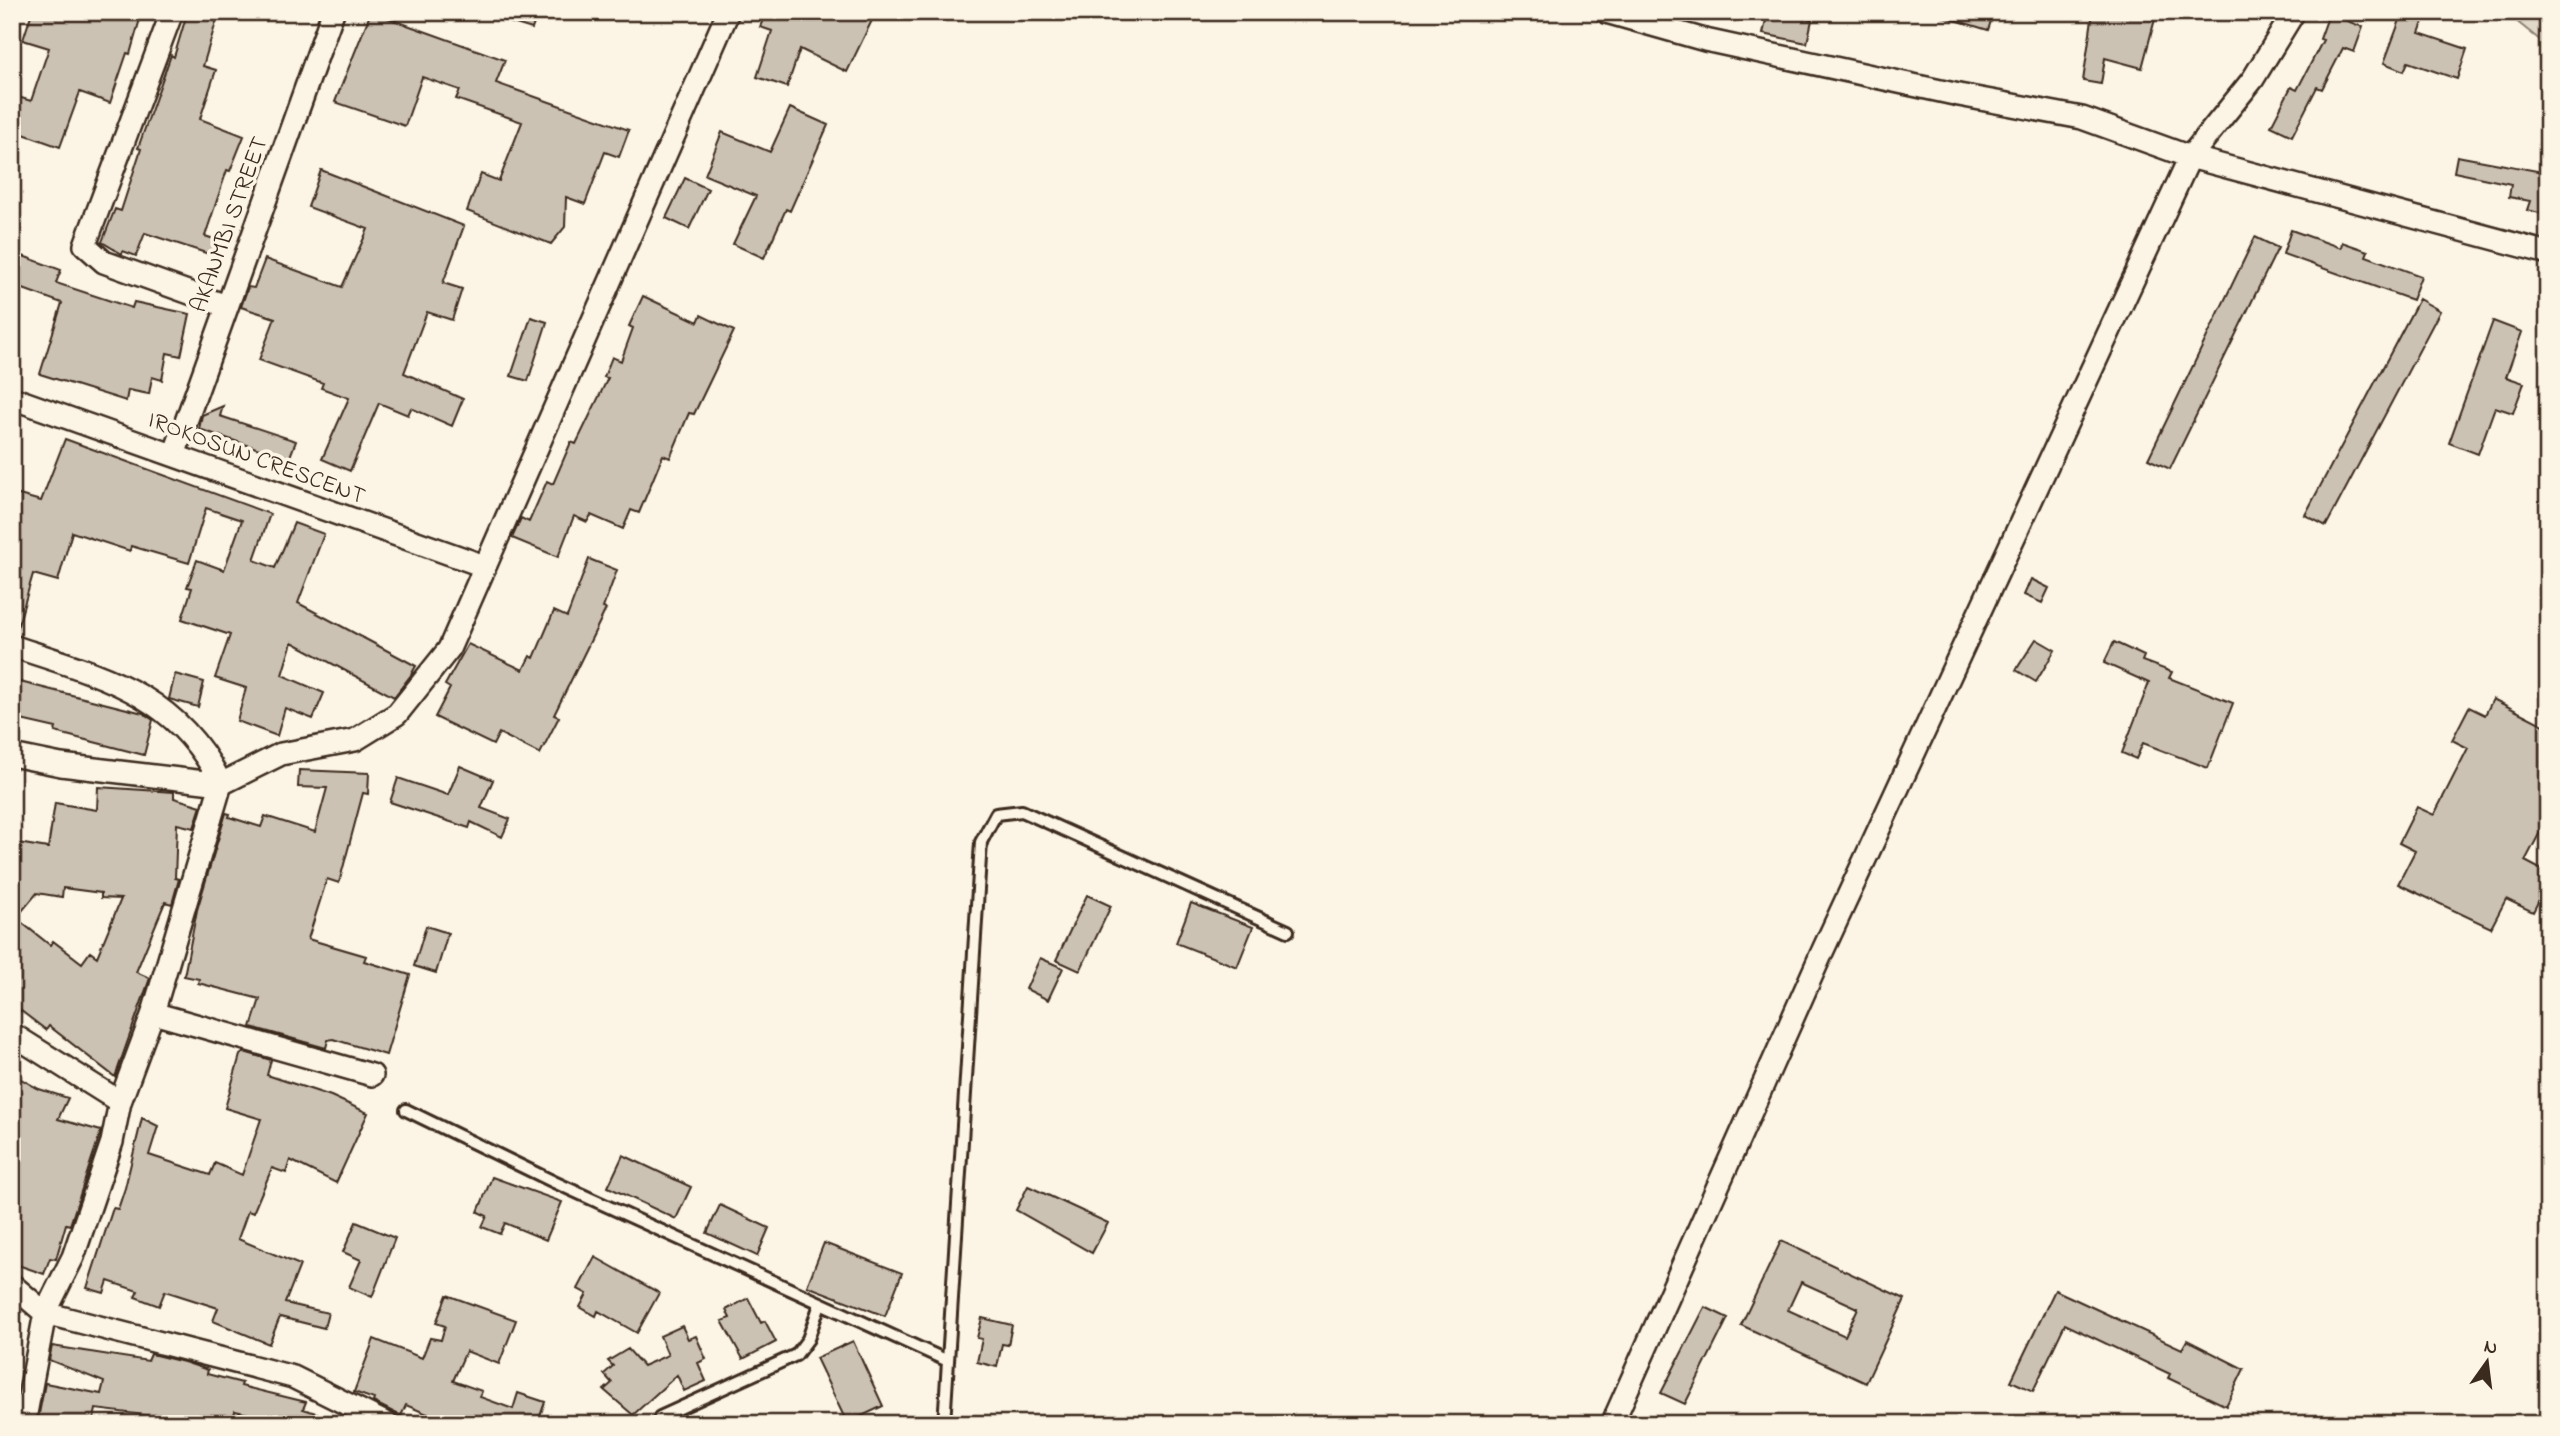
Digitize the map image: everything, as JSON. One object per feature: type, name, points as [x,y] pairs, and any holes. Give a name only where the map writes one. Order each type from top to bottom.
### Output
[{"type":"street","points":[[172,12],[85,245],[104,262],[226,306]]},
{"type":"street","name":"AKANMBI STREET","points":[[174,455],[333,12]]},
{"type":"street","points":[[12,755],[61,765],[221,784],[281,754],[355,740],[397,714],[449,649],[728,12]]},
{"type":"street","points":[[1606,12],[1705,40],[1959,96],[2082,118],[2190,157],[2548,253]]},
{"type":"street","points":[[1612,1424],[1823,950],[2190,157],[2253,79],[2294,12]]},
{"type":"street","name":"IROKOSUN CRESCENT","points":[[12,398],[484,566]]},
{"type":"street","points":[[12,646],[84,670],[144,695],[185,728],[207,754],[221,784],[153,1013],[120,1102],[112,1142],[74,1257],[45,1313],[24,1424]]},
{"type":"street","points":[[153,1013],[372,1075]]},
{"type":"street","points":[[12,1034],[120,1102]]},
{"type":"street","points":[[12,1285],[45,1313],[293,1377],[387,1424]]},
{"type":"lane","points":[[944,1424],[981,842],[996,814],[1022,811],[1287,931]]},
{"type":"lane","points":[[406,1110],[554,1182],[948,1361]]},
{"type":"lane","points":[[660,1417],[796,1354],[808,1339],[820,1304]]},
{"type":"shaded area","points":[[2505,12],[2548,12],[2548,46],[2546,45]]},
{"type":"building","points":[[32,12],[142,12],[130,54],[127,53],[110,103],[80,92],[60,147],[12,130],[12,95],[31,101],[49,48],[23,40]]},
{"type":"building","points":[[195,12],[219,12],[203,66],[216,70],[200,119],[244,136],[230,171],[227,170],[205,236],[220,241],[215,256],[145,233],[136,256],[123,251],[122,254],[102,242],[115,209],[121,211],[141,149],[138,148],[171,55],[174,57],[186,17],[193,19]]},
{"type":"building","points":[[371,12],[505,60],[496,83],[629,130],[619,157],[605,152],[585,204],[566,197],[565,227],[551,244],[467,211],[481,174],[499,181],[522,122],[456,99],[460,90],[422,77],[405,126],[335,102]]},
{"type":"building","points":[[490,12],[538,12],[532,29],[490,16]]},
{"type":"building","points":[[766,12],[876,12],[847,72],[800,49],[787,87],[757,77],[772,31],[760,27]]},
{"type":"building","points":[[1768,12],[1812,20],[1807,43],[1763,34]]},
{"type":"building","points":[[1943,12],[1994,12],[1988,30],[1942,16]]},
{"type":"building","points":[[2093,12],[2130,12],[2155,19],[2142,68],[2105,58],[2101,84],[2083,81]]},
{"type":"building","points":[[2403,12],[2427,12],[2419,33],[2467,49],[2457,79],[2408,62],[2404,71],[2384,63]]},
{"type":"building","points":[[2329,14],[2363,27],[2354,52],[2343,48],[2322,89],[2317,87],[2292,136],[2271,126],[2291,87],[2297,90],[2323,40],[2320,39]]},
{"type":"building","points":[[790,108],[828,125],[790,211],[786,209],[764,258],[733,244],[756,196],[705,175],[722,132],[770,152]]},
{"type":"building","points":[[2457,156],[2548,173],[2548,215],[2527,210],[2530,201],[2509,197],[2511,184],[2454,172]]},
{"type":"building","points":[[321,170],[464,226],[443,283],[462,289],[452,320],[427,312],[404,373],[463,399],[452,426],[411,408],[408,415],[379,403],[350,471],[322,459],[349,398],[321,388],[323,383],[259,360],[275,318],[241,307],[248,287],[254,288],[265,259],[342,287],[368,229],[308,207]]},
{"type":"building","points":[[685,178],[708,189],[689,229],[666,218]]},
{"type":"building","points":[[2291,230],[2341,248],[2342,242],[2368,251],[2366,256],[2421,276],[2412,300],[2283,254]]},
{"type":"building","points":[[2255,237],[2278,248],[2170,469],[2148,459]]},
{"type":"building","points":[[12,252],[61,270],[56,283],[132,308],[134,302],[190,314],[181,356],[167,353],[162,380],[152,377],[149,394],[128,390],[126,401],[40,374],[62,303],[12,285]]},
{"type":"building","points":[[643,296],[698,322],[701,315],[734,331],[694,414],[689,413],[670,458],[663,455],[639,513],[631,510],[623,529],[591,515],[587,522],[574,516],[558,557],[512,538],[521,518],[529,522],[547,481],[553,484],[571,442],[576,444],[608,378],[604,377],[612,357],[621,361],[633,328],[629,326]]},
{"type":"building","points":[[2419,299],[2440,311],[2326,526],[2305,515]]},
{"type":"building","points":[[531,317],[547,322],[528,381],[511,376]]},
{"type":"building","points":[[2493,321],[2522,332],[2506,377],[2524,383],[2513,413],[2495,407],[2478,454],[2449,443]]},
{"type":"building","points":[[223,406],[220,416],[296,441],[289,459],[199,429],[202,415]]},
{"type":"building","points":[[65,439],[270,514],[254,560],[275,568],[294,523],[324,534],[298,603],[416,666],[411,675],[394,697],[292,642],[282,675],[324,693],[313,719],[285,708],[277,736],[237,721],[246,688],[215,678],[230,635],[182,619],[192,588],[187,587],[197,560],[224,570],[242,520],[206,508],[189,563],[131,546],[130,551],[72,532],[58,581],[33,574],[17,629],[12,628],[12,493],[41,501]]},
{"type":"building","points":[[589,559],[617,570],[603,608],[606,609],[554,715],[559,717],[540,754],[499,733],[493,745],[435,717],[450,688],[445,685],[468,644],[523,670],[530,656],[534,658],[554,611],[567,617]]},
{"type":"building","points":[[2031,579],[2049,588],[2042,603],[2024,595]]},
{"type":"building","points":[[2036,639],[2055,650],[2036,682],[2016,670]]},
{"type":"building","points":[[2114,642],[2144,656],[2142,661],[2172,672],[2169,678],[2233,703],[2208,768],[2143,743],[2136,759],[2122,753],[2149,683],[2104,663]]},
{"type":"building","points":[[175,674],[204,682],[198,707],[169,699]]},
{"type":"building","points":[[12,680],[143,713],[153,720],[144,755],[55,732],[56,728],[12,718]]},
{"type":"building","points":[[2493,699],[2548,727],[2548,817],[2525,861],[2548,873],[2548,882],[2533,912],[2506,899],[2491,928],[2398,884],[2415,851],[2399,843],[2417,807],[2434,815],[2468,748],[2452,740],[2469,707],[2485,715]]},
{"type":"building","points":[[460,766],[493,780],[481,808],[510,819],[502,837],[471,822],[469,828],[390,802],[398,778],[448,795]]},
{"type":"building","points":[[299,770],[369,773],[368,794],[363,793],[339,883],[327,879],[308,939],[366,956],[364,961],[410,975],[386,1055],[333,1039],[328,1040],[326,1048],[251,1027],[260,999],[198,983],[199,979],[184,976],[197,910],[226,813],[230,814],[229,817],[261,827],[265,816],[315,832],[327,788],[298,787]]},
{"type":"building","points":[[98,787],[174,792],[174,798],[201,806],[194,828],[177,824],[175,878],[179,879],[172,904],[165,902],[136,972],[150,978],[115,1077],[49,1026],[46,1030],[12,1004],[12,842],[48,848],[55,803],[97,810]],"holes":[[[63,888],[101,893],[101,898],[121,899],[97,957],[90,952],[82,963],[53,941],[50,945],[16,918],[37,893],[62,897]]]},
{"type":"building","points":[[1087,895],[1111,906],[1080,971],[1056,960]]},
{"type":"building","points":[[1191,903],[1253,927],[1237,967],[1176,943]]},
{"type":"building","points":[[426,926],[448,933],[436,973],[414,966]]},
{"type":"building","points":[[1040,958],[1063,968],[1048,1000],[1026,989]]},
{"type":"building","points":[[244,1052],[271,1060],[267,1075],[331,1096],[368,1113],[336,1183],[290,1160],[286,1173],[272,1168],[253,1213],[248,1211],[238,1239],[300,1265],[285,1303],[328,1313],[324,1328],[280,1317],[269,1344],[213,1321],[218,1308],[165,1291],[159,1306],[135,1297],[138,1291],[108,1281],[104,1293],[87,1288],[113,1208],[118,1209],[125,1188],[142,1118],[158,1126],[149,1155],[210,1175],[215,1163],[242,1175],[261,1119],[225,1108],[240,1055]]},
{"type":"building","points":[[12,1074],[39,1089],[68,1098],[58,1119],[101,1131],[70,1225],[66,1224],[56,1259],[50,1258],[44,1274],[12,1263]]},
{"type":"building","points":[[623,1155],[691,1187],[676,1219],[608,1187]]},
{"type":"building","points":[[492,1177],[562,1202],[546,1240],[505,1223],[500,1234],[482,1227],[487,1216],[478,1212]]},
{"type":"building","points":[[1028,1186],[1108,1223],[1092,1253],[1016,1210]]},
{"type":"building","points":[[720,1205],[769,1228],[757,1256],[707,1233]]},
{"type":"building","points":[[356,1222],[395,1238],[372,1297],[349,1287],[361,1260],[343,1252]]},
{"type":"building","points":[[1781,1241],[1905,1299],[1866,1383],[1741,1325]],"holes":[[[1801,1282],[1858,1308],[1845,1336],[1788,1310]]]},
{"type":"building","points":[[824,1243],[902,1273],[885,1316],[807,1286]]},
{"type":"building","points":[[595,1257],[659,1293],[637,1333],[598,1311],[596,1316],[580,1307],[587,1294],[578,1289]]},
{"type":"building","points":[[2055,1290],[2182,1349],[2187,1340],[2244,1369],[2226,1406],[2168,1378],[2170,1374],[2065,1324],[2033,1391],[2011,1381]]},
{"type":"building","points":[[447,1295],[516,1320],[499,1364],[466,1351],[453,1381],[482,1391],[480,1397],[513,1409],[518,1393],[545,1402],[539,1419],[547,1424],[451,1424],[406,1405],[401,1416],[373,1402],[374,1399],[354,1392],[374,1339],[422,1358],[430,1338],[441,1340],[445,1326],[436,1323]]},
{"type":"building","points":[[748,1298],[761,1323],[765,1321],[776,1342],[743,1359],[722,1321],[730,1318],[726,1310]]},
{"type":"building","points":[[1705,1307],[1728,1318],[1685,1404],[1661,1393]]},
{"type":"building","points":[[982,1318],[1012,1325],[1008,1345],[1002,1344],[997,1367],[977,1362],[982,1339],[977,1338]]},
{"type":"building","points":[[682,1326],[688,1339],[696,1336],[706,1359],[698,1363],[706,1381],[684,1391],[677,1375],[633,1415],[604,1390],[612,1383],[604,1374],[613,1366],[608,1361],[628,1349],[643,1366],[668,1355],[660,1336]]},
{"type":"building","points":[[853,1341],[883,1406],[847,1423],[816,1358]]},
{"type":"building","points":[[52,1346],[148,1361],[151,1354],[184,1362],[208,1370],[207,1374],[242,1383],[241,1386],[306,1402],[303,1409],[338,1420],[337,1424],[275,1424],[276,1420],[235,1411],[232,1424],[193,1417],[191,1424],[160,1424],[162,1417],[96,1409],[93,1424],[37,1424],[45,1383],[101,1394],[104,1382],[49,1360]]}]
